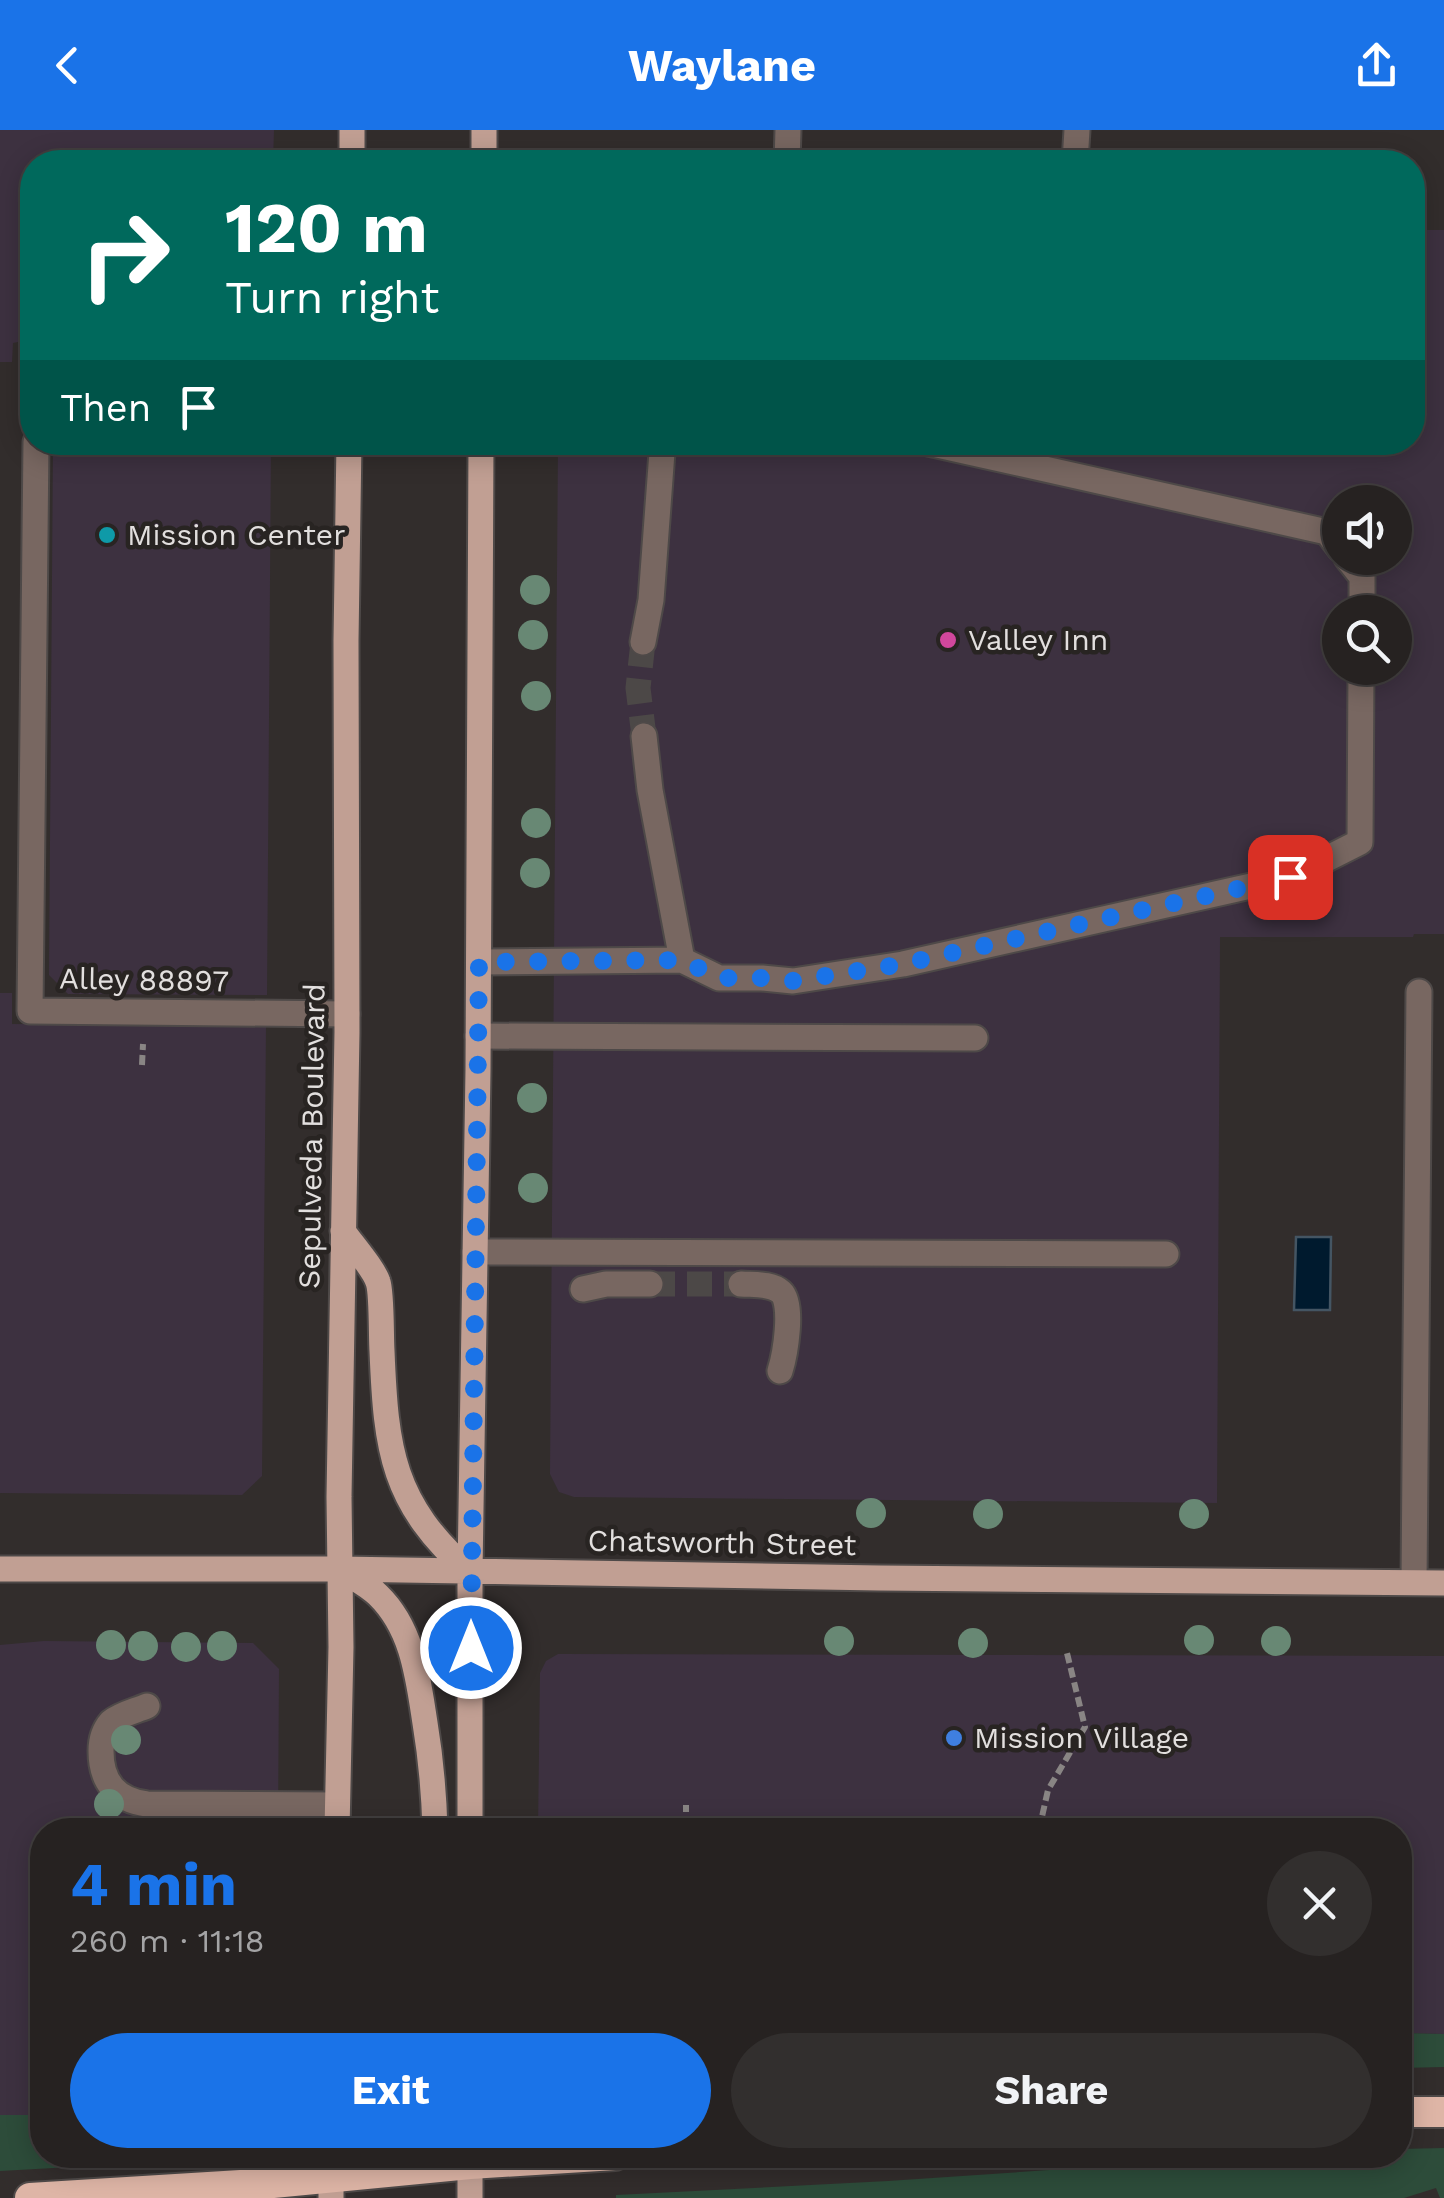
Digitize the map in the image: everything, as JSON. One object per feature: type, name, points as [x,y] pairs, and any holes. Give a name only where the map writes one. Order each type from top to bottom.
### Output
[{"type":"highway","points":[[1412,2112],[1444,2112]]},
{"type":"highway","points":[[30,2198],[331,2177],[405,2168]]},
{"type":"main road","name":"Sepulveda Boulevard","points":[[337,1818],[347,1014],[349,455]]},
{"type":"main road","points":[[470,1818],[481,455]]},
{"type":"main road","points":[[344,1231],[379,1282],[384,1416],[406,1497],[444,1550],[470,1572]]},
{"type":"main road","points":[[340,1569],[378,1594],[410,1647],[434,1782],[435,1818]]},
{"type":"main road","name":"Chatsworth Street","points":[[0,1570],[340,1569],[1444,1583]]},
{"type":"main road","points":[[470,2168],[470,2198]]},
{"type":"street","name":"Alley 88897","points":[[36,455],[30,1011],[347,1014]]},
{"type":"street","points":[[643,642],[651,600],[660,455]]},
{"type":"street","points":[[982,455],[1322,531]]},
{"type":"street","points":[[479,962],[682,960],[719,978],[792,981],[903,964],[1290,877],[1360,842],[1361,685]]},
{"type":"street","points":[[644,736],[650,790],[682,960]]},
{"type":"street","points":[[1414,1582],[1420,992]]},
{"type":"street","points":[[478,1036],[975,1038]]},
{"type":"street","points":[[475,1252],[1166,1254]]},
{"type":"street","points":[[583,1289],[606,1284],[650,1284]]},
{"type":"street","points":[[742,1284],[772,1288],[785,1298],[786,1343],[780,1371]]},
{"type":"street","points":[[147,1706],[115,1719],[106,1728],[101,1743],[101,1764],[107,1783],[126,1800],[337,1818]]},
{"type":"path","points":[[142,1065],[143,1036]]},
{"type":"path","points":[[1042,1818],[1048,1790],[1085,1726],[1066,1649]]},
{"type":"path","points":[[686,1805],[686,1818]]},
{"type":"shaded area","points":[[0,130],[274,130],[273,150],[20,150],[20,342],[13,343],[12,362],[0,362]]},
{"type":"shaded area","points":[[1425,230],[1444,230],[1444,934],[1220,937],[1217,1503],[574,1497],[559,1492],[550,1474],[558,455],[1425,455]]},
{"type":"shaded area","points":[[53,455],[271,455],[267,995],[68,994],[49,975]]},
{"type":"shaded area","points":[[0,993],[12,993],[12,1024],[266,1026],[262,1476],[242,1495],[0,1493]]},
{"type":"shaded area","points":[[44,1641],[253,1643],[279,1669],[278,1818],[30,1818],[30,2115],[0,2115],[0,1645]]},
{"type":"shaded area","name":"Mission Village","points":[[558,1654],[1444,1656],[1444,2034],[1412,2033],[1412,1818],[538,1818],[540,1673],[546,1661]]},
{"type":"green space","points":[[1412,2033],[1444,2034],[1444,2067],[1412,2068]]},
{"type":"green space","points":[[0,2115],[30,2115],[30,2168],[54,2168],[0,2171]]},
{"type":"green space","points":[[1444,2148],[1444,2198],[1440,2198],[1436,2188],[1404,2198],[616,2198],[1079,2168],[1412,2168],[1412,2149]]},
{"type":"water","points":[[1296,1237],[1331,1237],[1330,1310],[1294,1310]]},
{"type":"tunnel","points":[[643,642],[638,688],[644,736]]},
{"type":"tunnel","points":[[650,1284],[741,1284]]},
{"type":"place","name":"Mission Center","points":[[107,535]]},
{"type":"place","name":"Valley Inn","points":[[948,640]]},
{"type":"place","name":"Mission Village","points":[[954,1738]]},
{"type":"route","points":[[471,1648],[479,962],[682,960],[719,978],[792,981],[903,964],[1290,877]]}]
